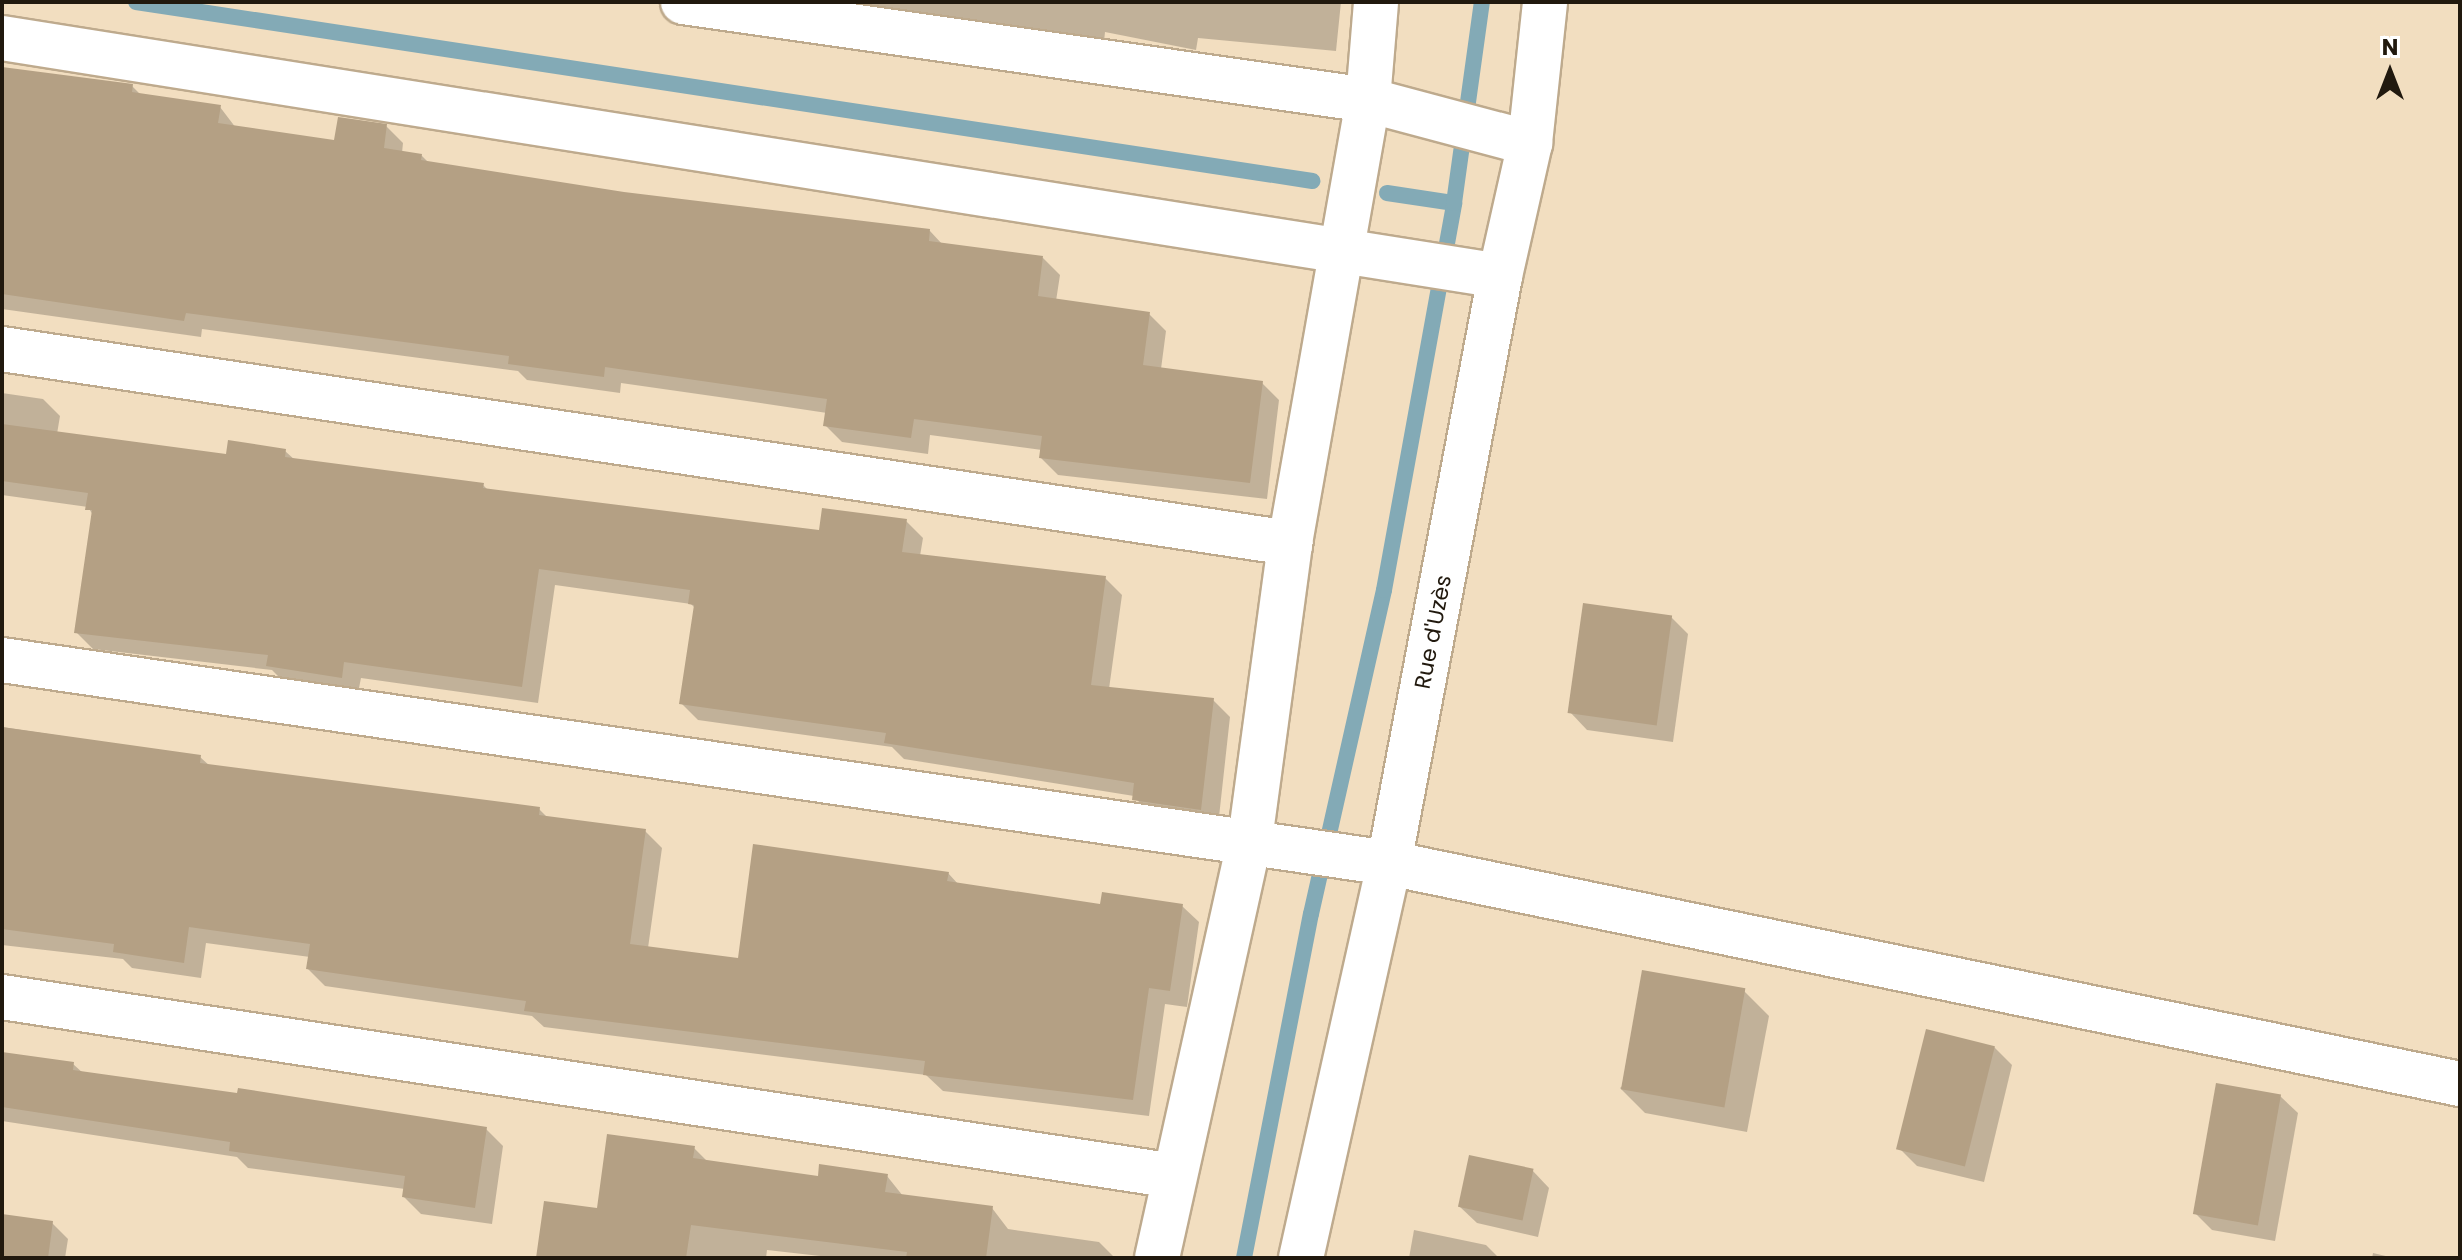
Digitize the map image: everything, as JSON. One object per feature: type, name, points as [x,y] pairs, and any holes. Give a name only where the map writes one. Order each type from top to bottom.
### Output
[{"type":"street","points":[[683,2],[1368,100],[1530,143]]},
{"type":"street","points":[[1157,1258],[1250,840],[1290,543],[1368,100],[1376,2]]},
{"type":"street","name":"Rue d'Uzès","points":[[1301,1258],[1389,863],[1500,276],[1530,143],[1545,2]]},
{"type":"street","points":[[2,38],[1500,276]]},
{"type":"street","points":[[2,349],[1290,543]]},
{"type":"street","points":[[2,660],[1250,840],[1389,863],[2460,1084]]},
{"type":"street","points":[[2,997],[1174,1176]]},
{"type":"building","points":[[2,67],[133,84],[132,92],[221,105],[218,123],[334,140],[338,117],[387,124],[384,148],[422,154],[421,160],[624,192],[930,229],[929,241],[1043,256],[1038,296],[1150,312],[1143,365],[1263,381],[1250,483],[1039,458],[1042,436],[914,419],[911,438],[823,426],[827,399],[605,367],[604,377],[508,364],[509,356],[186,313],[184,321],[2,294]]},
{"type":"building","points":[[2,424],[226,454],[228,440],[286,449],[285,457],[484,483],[483,488],[819,530],[822,508],[907,519],[902,552],[1106,576],[1091,685],[1214,698],[1201,810],[1132,800],[1134,783],[884,743],[886,733],[679,704],[694,605],[688,604],[690,590],[539,569],[522,687],[344,662],[342,678],[266,666],[268,655],[74,633],[92,510],[85,510],[88,493],[2,481]]},
{"type":"building","points":[[1583,603],[1672,616],[1657,725],[1568,713]]},
{"type":"building","points":[[2,727],[201,755],[200,763],[540,807],[539,815],[646,829],[630,944],[738,958],[753,844],[949,872],[947,881],[1100,904],[1102,892],[1183,904],[1170,991],[1149,988],[1133,1100],[923,1075],[925,1061],[524,1011],[526,1001],[306,969],[310,944],[189,927],[184,963],[113,952],[114,944],[2,929]]},
{"type":"building","points":[[1642,970],[1745,988],[1724,1107],[1621,1089]]},
{"type":"building","points":[[1926,1029],[1995,1046],[1965,1166],[1896,1149]]},
{"type":"building","points":[[2,1052],[74,1062],[73,1070],[237,1093],[238,1088],[487,1127],[475,1208],[402,1197],[405,1176],[229,1151],[230,1142],[2,1107]]},
{"type":"building","points":[[2216,1083],[2281,1094],[2258,1225],[2193,1214]]},
{"type":"building","points":[[607,1134],[695,1146],[693,1158],[818,1176],[819,1164],[888,1174],[885,1192],[993,1206],[986,1258],[906,1258],[907,1252],[691,1225],[686,1258],[536,1258],[544,1201],[597,1208]]},
{"type":"building","points":[[1469,1155],[1534,1169],[1523,1221],[1458,1207]]},
{"type":"building","points":[[2,1214],[53,1221],[48,1258],[2,1258]]},
{"type":"waterway","points":[[136,2],[1312,181]]},
{"type":"waterway","points":[[1244,1258],[1311,914],[1384,590],[1454,203],[1482,2]]},
{"type":"waterway","points":[[1387,193],[1454,203]]}]
